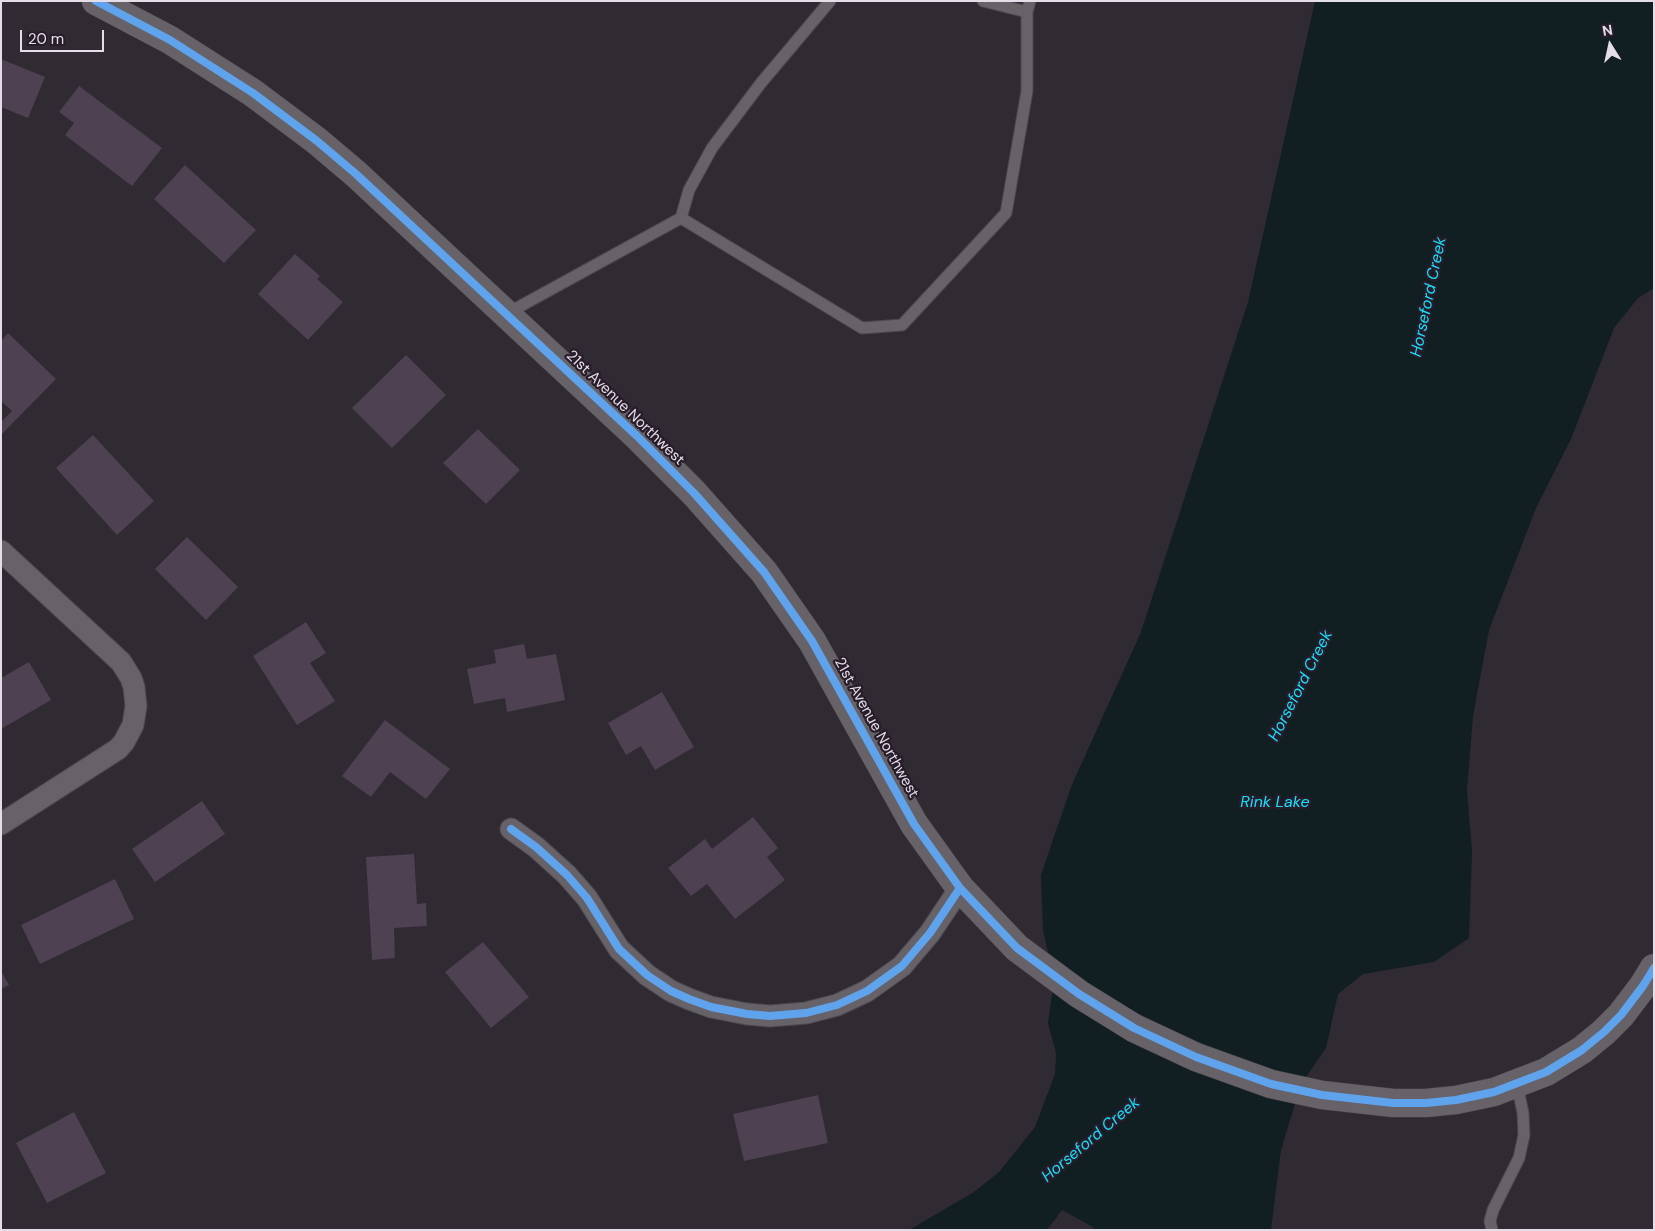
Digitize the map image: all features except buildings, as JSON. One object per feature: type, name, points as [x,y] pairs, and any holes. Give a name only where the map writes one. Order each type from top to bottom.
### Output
[{"type":"street","name":"21st Avenue Northwest","points":[[96,1],[178,46],[253,93],[317,141],[356,174],[637,436],[694,493],[764,572],[812,641],[914,824],[960,888],[1018,948],[1074,991],[1134,1028],[1196,1057],[1271,1084],[1322,1095],[1393,1103],[1417,1103],[1456,1100],[1494,1092],[1546,1072],[1582,1050],[1604,1032],[1621,1015],[1654,968]]},
{"type":"street","points":[[1,551],[121,662],[131,678],[136,706],[133,725],[118,749],[1,824]]},
{"type":"street","points":[[512,830],[536,847],[567,875],[587,898],[619,949],[647,975],[671,991],[689,999],[711,1007],[746,1014],[770,1016],[806,1013],[837,1005],[867,991],[902,966],[930,933],[960,888]]},
{"type":"lane","points":[[506,314],[681,218],[689,190],[712,148],[761,83],[830,1]]},
{"type":"lane","points":[[681,218],[862,328],[902,325],[1006,214],[1027,91],[1029,6],[983,1]]},
{"type":"lane","points":[[1492,1230],[1490,1221],[1493,1210],[1519,1158],[1524,1135],[1523,1113],[1517,1084]]},
{"type":"water","name":"Rink Lake","points":[[1315,1],[1654,1],[1654,288],[1638,298],[1614,328],[1571,439],[1536,508],[1489,630],[1473,716],[1467,790],[1472,852],[1469,938],[1434,962],[1363,974],[1338,994],[1326,1048],[1301,1084],[1281,1150],[1271,1230],[1094,1230],[1093,1227],[1062,1210],[1047,1230],[909,1230],[974,1192],[999,1172],[1035,1127],[1055,1074],[1056,1053],[1048,1023],[1054,980],[1043,930],[1041,875],[1071,787],[1141,632],[1248,302]]},
{"type":"cycle path","points":[[96,1],[170,40],[253,93],[317,141],[356,174],[637,436],[694,493],[764,572],[812,641],[914,824],[960,888],[1017,948],[1079,994],[1134,1028],[1196,1057],[1271,1084],[1322,1095],[1393,1103],[1426,1103],[1456,1100],[1494,1092],[1546,1072],[1582,1050],[1604,1032],[1621,1015],[1654,968]]},
{"type":"cycle path","points":[[511,829],[536,847],[567,875],[587,898],[619,949],[647,975],[671,991],[689,999],[711,1007],[747,1014],[770,1016],[806,1013],[837,1005],[867,991],[902,966],[930,933],[960,888]]},
{"type":"water label","name":"Horseford Creek","points":[[1429,297]]},
{"type":"water label","name":"Horseford Creek","points":[[1301,686]]},
{"type":"water label","name":"Horseford Creek","points":[[1091,1140]]}]
